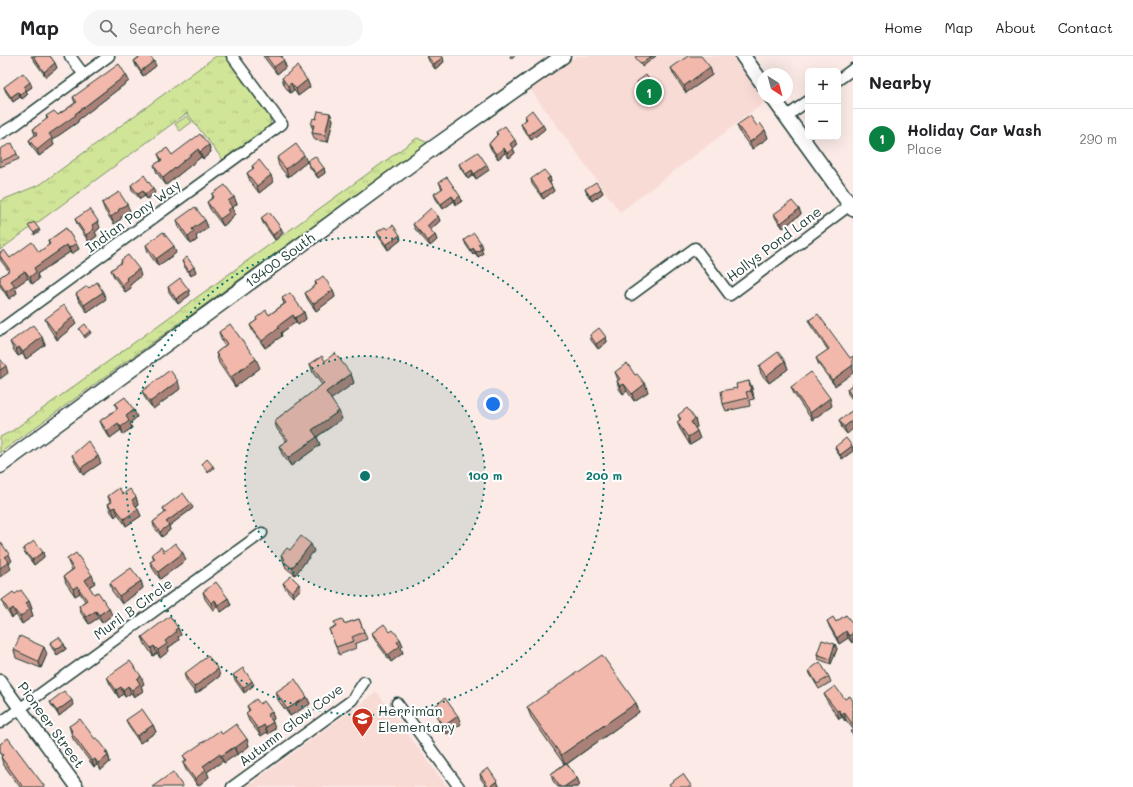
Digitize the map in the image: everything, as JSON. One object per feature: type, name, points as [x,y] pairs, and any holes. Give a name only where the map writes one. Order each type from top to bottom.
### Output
[{"type":"main road","name":"13400 South","points":[[0,466],[421,157],[563,56]]},
{"type":"main road","points":[[743,56],[757,76]]},
{"type":"main road","points":[[778,104],[852,207]]},
{"type":"street","points":[[70,56],[84,75]]},
{"type":"street","points":[[0,134],[109,56]]},
{"type":"street","name":"Indian Pony Way","points":[[0,330],[282,124],[232,56]]},
{"type":"street","points":[[841,78],[853,69]]},
{"type":"street","points":[[787,116],[805,103]]},
{"type":"street","name":"Hollys Pond Lane","points":[[631,295],[695,248],[730,295],[852,207]]},
{"type":"street","name":"Muril B Circle","points":[[0,723],[262,533]]},
{"type":"street","name":"Pioneer Street","points":[[0,681],[77,787]]},
{"type":"street","name":"Autumn Glow Cove","points":[[232,787],[352,700],[364,682]]},
{"type":"street","points":[[397,703],[459,787]]},
{"type":"shaded area","points":[[577,56],[732,56],[757,91],[757,104],[762,104],[620,212],[530,89]]},
{"type":"shaded area","name":"Herriman Elementary","points":[[377,692],[447,787],[246,787]]},
{"type":"green space","points":[[216,56],[227,56],[269,114],[271,122],[268,128],[223,160],[187,113],[0,250],[0,201],[41,184]]},
{"type":"green space","points":[[187,116],[192,122],[180,131],[175,124]]},
{"type":"green space","points":[[417,138],[428,143],[0,453],[0,437],[12,431]]},
{"type":"building","points":[[33,56],[50,56],[55,63],[44,72]]},
{"type":"building","points":[[139,56],[150,56],[154,61],[141,71],[134,61],[140,57]]},
{"type":"building","points":[[266,56],[281,56],[284,60],[274,67]]},
{"type":"building","points":[[427,56],[442,56],[443,57],[434,64]]},
{"type":"building","points":[[652,56],[641,64],[635,57]]},
{"type":"building","points":[[688,56],[701,56],[710,67],[684,86],[671,68]]},
{"type":"building","points":[[119,64],[126,75],[75,114],[76,115],[49,134],[52,138],[37,150],[29,140],[37,134],[33,129],[48,118],[46,116],[54,111],[58,115],[77,102],[73,97]]},
{"type":"building","points":[[297,66],[307,80],[296,89],[291,83],[288,86],[282,78]]},
{"type":"building","points":[[23,73],[30,82],[24,87],[26,90],[20,94],[18,92],[11,97],[4,87]]},
{"type":"building","points":[[646,75],[658,93],[650,99],[637,82]]},
{"type":"building","points":[[532,110],[543,125],[529,135],[521,124],[527,119],[525,116]]},
{"type":"building","points":[[318,111],[330,113],[325,135],[312,133],[314,125],[311,125],[313,118],[316,119]]},
{"type":"building","points":[[750,116],[757,126],[760,123],[765,130],[750,142],[737,125]]},
{"type":"building","points":[[505,126],[515,140],[510,144],[513,149],[507,153],[504,148],[496,154],[489,144],[498,134],[496,132]]},
{"type":"building","points":[[200,134],[209,145],[200,152],[198,149],[163,178],[154,165],[162,160],[158,154],[167,148],[172,155]]},
{"type":"building","points":[[12,143],[17,154],[0,162],[0,149]]},
{"type":"building","points":[[296,144],[304,155],[286,169],[277,158]]},
{"type":"building","points":[[478,152],[487,165],[474,174],[472,170],[466,174],[459,164]]},
{"type":"building","points":[[315,156],[324,168],[316,174],[307,161]]},
{"type":"building","points":[[259,160],[271,175],[257,186],[247,173],[254,168],[252,166]]},
{"type":"building","points":[[544,170],[550,177],[547,179],[552,187],[541,194],[531,179]]},
{"type":"building","points":[[144,175],[153,188],[145,194],[143,191],[138,194],[131,185]]},
{"type":"building","points":[[447,177],[460,196],[455,200],[452,196],[441,204],[434,194],[443,188],[439,182]]},
{"type":"building","points":[[596,182],[601,189],[590,196],[585,189]]},
{"type":"building","points":[[225,185],[234,197],[228,201],[232,207],[228,210],[230,212],[220,219],[207,202],[214,197],[212,194]]},
{"type":"building","points":[[119,192],[127,204],[111,217],[102,203]]},
{"type":"building","points":[[792,201],[799,209],[781,223],[774,214]]},
{"type":"building","points":[[195,207],[205,220],[192,229],[194,232],[188,237],[177,220]]},
{"type":"building","points":[[431,208],[438,216],[427,226],[435,235],[428,241],[413,224]]},
{"type":"building","points":[[90,209],[98,221],[92,225],[94,229],[86,235],[75,219]]},
{"type":"building","points":[[269,212],[281,228],[273,235],[261,218]]},
{"type":"building","points":[[34,222],[39,229],[34,233],[28,226]]},
{"type":"building","points":[[393,225],[400,235],[386,245],[377,232],[385,227],[387,229]]},
{"type":"building","points":[[66,228],[76,243],[69,248],[67,245],[34,268],[36,272],[30,277],[25,271],[11,281],[15,286],[6,292],[0,283],[0,277],[10,270],[0,256],[0,253],[4,250],[10,258],[32,242],[39,252],[50,244],[48,241]]},
{"type":"building","points":[[163,232],[174,246],[156,259],[146,245]]},
{"type":"building","points":[[474,233],[481,243],[478,244],[481,249],[476,252],[473,248],[471,250],[464,240]]},
{"type":"building","points":[[128,255],[139,269],[126,278],[128,280],[122,285],[111,270],[122,262],[121,260]]},
{"type":"building","points":[[187,257],[194,267],[189,271],[182,261]]},
{"type":"building","points":[[323,276],[333,290],[313,304],[305,293],[317,284],[315,282]]},
{"type":"building","points":[[180,278],[189,290],[176,299],[168,287]]},
{"type":"building","points":[[97,282],[103,292],[84,305],[76,294],[87,286],[89,288]]},
{"type":"building","points":[[290,293],[304,312],[295,318],[293,315],[278,326],[279,328],[262,341],[250,325],[266,310],[269,315],[286,303],[282,298]]},
{"type":"building","points":[[64,305],[73,317],[55,332],[45,319]]},
{"type":"building","points":[[818,314],[850,358],[853,356],[853,365],[832,380],[816,358],[829,349],[809,320]]},
{"type":"building","points":[[85,324],[90,331],[84,336],[79,329]]},
{"type":"building","points":[[230,324],[256,359],[231,377],[216,353],[227,344],[219,332]]},
{"type":"building","points":[[33,325],[42,337],[23,352],[19,347],[16,349],[10,342]]},
{"type":"building","points":[[599,328],[606,337],[596,344],[590,335]]},
{"type":"building","points":[[778,352],[785,361],[766,376],[759,366]]},
{"type":"building","points":[[335,353],[351,374],[326,392],[339,411],[312,430],[317,437],[288,458],[279,446],[288,440],[274,421],[324,383],[310,364],[322,356],[325,361]]},
{"type":"building","points":[[0,359],[6,366],[0,370]]},
{"type":"building","points":[[627,363],[635,375],[637,374],[645,384],[632,394],[624,384],[620,386],[617,381],[620,379],[615,372]]},
{"type":"building","points":[[170,370],[178,381],[150,402],[142,391]]},
{"type":"building","points":[[811,372],[830,398],[810,413],[791,387]]},
{"type":"building","points":[[749,381],[751,391],[746,392],[748,398],[723,404],[721,391],[737,388],[736,384]]},
{"type":"building","points":[[853,384],[853,393],[851,395],[847,389]]},
{"type":"building","points":[[125,397],[134,410],[126,416],[129,421],[121,427],[118,423],[107,431],[100,421],[118,408],[115,404]]},
{"type":"building","points":[[687,408],[695,419],[691,422],[697,431],[688,437],[677,422],[681,419],[678,415]]},
{"type":"building","points":[[853,410],[853,420],[844,427],[839,420]]},
{"type":"building","points":[[846,438],[852,446],[840,455],[835,447]]},
{"type":"building","points":[[88,441],[98,456],[81,468],[72,455]]},
{"type":"building","points":[[207,459],[213,466],[207,471],[202,464]]},
{"type":"building","points":[[119,488],[123,494],[130,489],[136,497],[132,500],[138,509],[124,519],[115,507],[112,509],[108,504],[112,502],[108,496]]},
{"type":"building","points":[[183,493],[191,504],[166,522],[169,525],[160,532],[153,522],[166,512],[163,508]]},
{"type":"building","points":[[301,536],[311,544],[292,568],[283,561],[285,559],[281,555],[287,548],[290,550]]},
{"type":"building","points":[[0,541],[9,554],[5,557],[9,562],[0,568]]},
{"type":"building","points":[[34,541],[43,552],[32,560],[23,549]]},
{"type":"building","points":[[175,543],[183,553],[158,572],[150,562],[155,559],[152,554],[161,547],[164,552]]},
{"type":"building","points":[[76,553],[92,575],[85,580],[94,594],[98,592],[109,608],[99,615],[96,611],[86,617],[79,606],[87,600],[77,586],[73,589],[64,576],[74,569],[67,559]]},
{"type":"building","points":[[131,568],[141,581],[119,596],[110,583]]},
{"type":"building","points":[[291,576],[299,584],[292,592],[283,583]]},
{"type":"building","points":[[216,582],[228,598],[218,605],[215,600],[211,603],[203,592]]},
{"type":"building","points":[[21,590],[29,601],[26,603],[30,609],[20,617],[13,608],[9,611],[2,600],[13,592],[15,594]]},
{"type":"building","points":[[846,615],[853,624],[853,633],[849,636],[846,631],[837,638],[827,621],[833,617],[836,622]]},
{"type":"building","points":[[170,616],[178,628],[175,630],[176,632],[165,641],[167,644],[158,650],[154,646],[151,648],[142,637]]},
{"type":"building","points":[[342,619],[344,624],[359,619],[364,632],[352,637],[354,641],[336,647],[329,629],[336,627],[334,622]]},
{"type":"building","points":[[384,624],[390,632],[393,630],[400,639],[397,642],[400,646],[388,655],[372,633]]},
{"type":"building","points":[[20,636],[44,647],[38,661],[14,650]]},
{"type":"building","points":[[59,637],[64,644],[55,650],[50,643]]},
{"type":"building","points":[[822,640],[835,644],[830,659],[817,654]]},
{"type":"building","points":[[602,655],[636,703],[561,755],[527,707]]},
{"type":"building","points":[[208,656],[218,669],[194,687],[184,674]]},
{"type":"building","points":[[130,661],[141,676],[137,679],[140,684],[132,690],[128,686],[123,690],[121,687],[116,690],[107,677]]},
{"type":"building","points":[[820,662],[829,677],[817,684],[809,670]]},
{"type":"building","points":[[243,668],[252,681],[243,688],[233,675]]},
{"type":"building","points":[[295,679],[307,697],[287,709],[276,692]]},
{"type":"building","points":[[835,686],[845,699],[850,696],[853,701],[853,725],[844,712],[842,714],[839,710],[837,711],[824,694]]},
{"type":"building","points":[[64,691],[72,700],[57,711],[50,702]]},
{"type":"building","points":[[445,698],[458,716],[444,726],[437,717],[441,714],[435,706]]},
{"type":"building","points":[[256,699],[260,704],[264,701],[272,712],[267,715],[273,722],[266,727],[264,725],[258,729],[246,713],[250,710],[247,706]]},
{"type":"building","points":[[142,709],[153,725],[137,736],[126,720]]},
{"type":"building","points":[[80,719],[95,739],[97,738],[107,751],[105,752],[108,756],[98,763],[95,759],[92,761],[71,732],[72,731],[69,726]]},
{"type":"building","points":[[236,724],[247,739],[235,748],[234,747],[221,756],[220,754],[203,766],[206,770],[195,779],[183,763],[187,760],[183,756],[219,731],[222,734]]},
{"type":"building","points":[[8,738],[45,787],[23,787],[1,757],[3,755],[0,751],[0,744]]},
{"type":"building","points":[[566,763],[577,778],[564,787],[560,787],[551,774]]},
{"type":"building","points":[[488,768],[497,781],[489,787],[480,774]]},
{"type":"building","points":[[173,772],[183,787],[152,787]]},
{"type":"building","points":[[683,774],[692,787],[671,787],[669,784]]},
{"type":"place","name":"Holiday Car Wash","points":[[649,92]]},
{"type":"place","name":"Herriman Elementary","points":[[362,738]]}]
